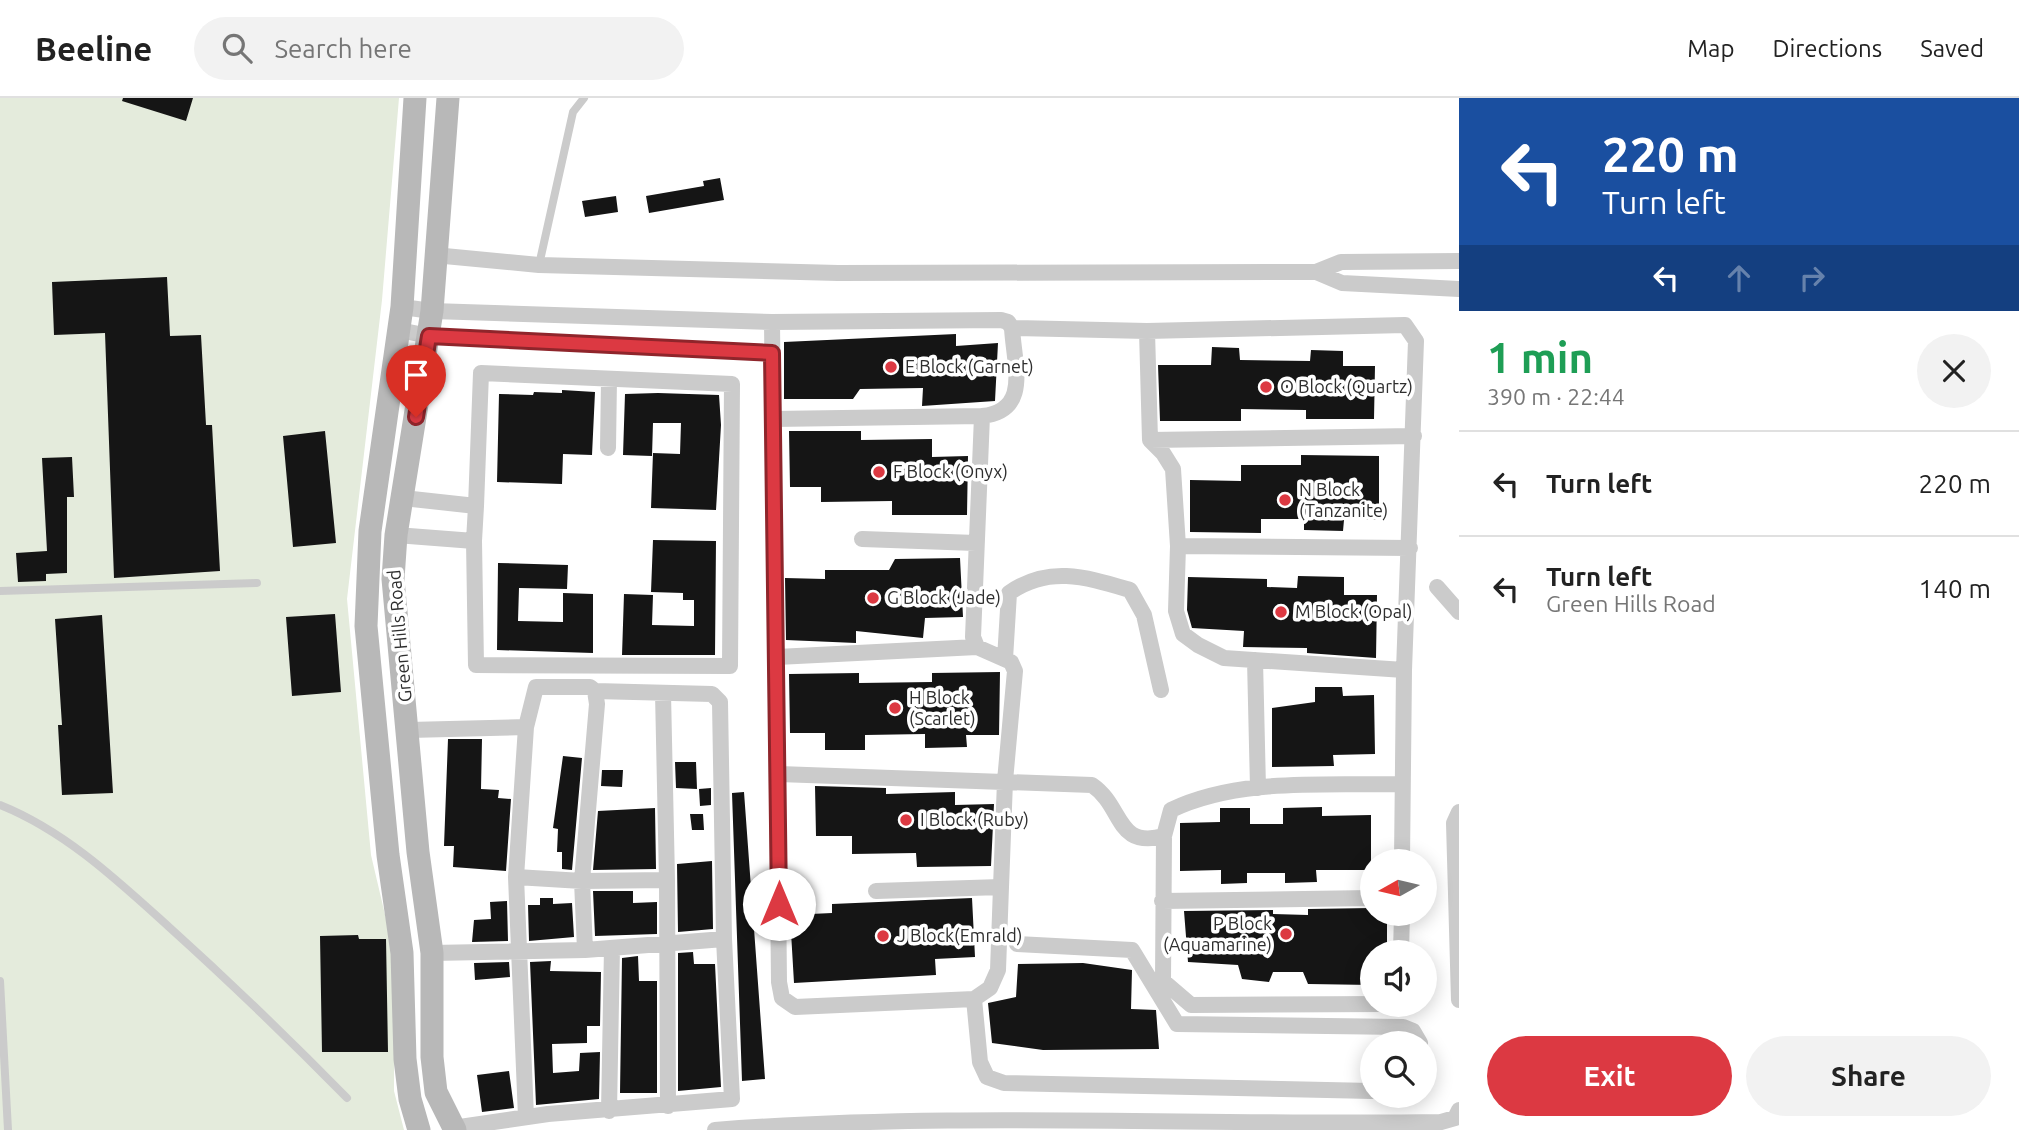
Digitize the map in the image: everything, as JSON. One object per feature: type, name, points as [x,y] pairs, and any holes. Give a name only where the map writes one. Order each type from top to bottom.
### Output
[{"type":"street","name":"Green Hills Road","points":[[415,98],[402,307],[365,578],[366,626],[388,855],[402,953],[405,1059],[410,1099],[419,1130]]},
{"type":"street","name":"Green Hills Road","points":[[448,98],[432,311],[396,535],[393,591],[409,730],[418,852],[432,953],[432,1057],[436,1092],[454,1129]]},
{"type":"street","points":[[435,255],[539,265],[838,273],[1316,271],[1341,262],[1459,261]]},
{"type":"street","points":[[1316,271],[1342,283],[1459,289]]},
{"type":"street","points":[[402,307],[432,311],[772,322],[1001,320],[1008,322],[1012,328],[1013,399],[1011,406],[1001,414],[773,419]]},
{"type":"street","points":[[614,343],[615,316]]},
{"type":"street","points":[[772,322],[773,419],[777,657],[779,774],[779,982],[782,998],[796,1007],[974,999],[990,988],[998,970],[1005,781],[1015,671],[1012,662],[977,647],[777,657]]},
{"type":"street","points":[[1012,328],[1147,331],[1405,324],[1416,341],[1404,670],[1402,849]]},
{"type":"street","points":[[398,330],[429,336],[614,343],[772,353]]},
{"type":"street","points":[[1147,331],[1150,440],[1163,453],[1173,469],[1178,546],[1176,611],[1183,634],[1224,658],[1404,670]]},
{"type":"street","points":[[481,373],[732,384],[730,666],[476,665],[476,506],[481,373]]},
{"type":"street","points":[[608,379],[608,448]]},
{"type":"street","points":[[977,647],[973,636],[982,416]]},
{"type":"street","points":[[1150,440],[1413,436]]},
{"type":"street","points":[[402,498],[476,506]]},
{"type":"street","points":[[396,535],[474,541]]},
{"type":"street","points":[[862,539],[976,543]]},
{"type":"street","points":[[1178,546],[1410,548]]},
{"type":"street","points":[[1005,659],[1009,593],[1028,580],[1074,575],[1130,590],[1144,615],[1161,690]]},
{"type":"street","points":[[1437,587],[1459,612]]},
{"type":"street","points":[[1255,660],[1258,788]]},
{"type":"street","points":[[454,1129],[526,1117],[732,1099],[724,939],[720,702],[712,694],[595,691],[590,687],[536,687],[526,727],[516,877],[526,1117]]},
{"type":"street","points":[[586,950],[582,881],[597,704],[595,691]]},
{"type":"street","points":[[663,693],[668,1106]]},
{"type":"street","points":[[409,730],[526,727]]},
{"type":"street","points":[[779,774],[1092,785],[1110,802],[1123,828],[1134,838],[1150,840],[1164,836]]},
{"type":"street","points":[[1360,1004],[1191,1005],[1163,981],[1164,836],[1171,810],[1196,798],[1258,788],[1402,784]]},
{"type":"street","points":[[1459,812],[1454,823],[1459,1000]]},
{"type":"street","points":[[516,877],[582,881],[667,880]]},
{"type":"street","points":[[876,891],[1001,887]]},
{"type":"street","points":[[1162,901],[1360,898]]},
{"type":"street","points":[[432,953],[586,950],[724,939]]},
{"type":"street","points":[[1017,944],[1132,950],[1177,1024],[1404,1027],[1413,1031]]},
{"type":"street","points":[[609,1111],[612,948]]},
{"type":"street","points":[[974,999],[980,1062],[986,1077],[1003,1083],[1360,1091]]},
{"type":"street","points":[[715,1130],[940,1119],[1143,1123],[1441,1122],[1455,1118],[1459,1110]]},
{"type":"lane","points":[[539,265],[573,112],[584,98]]},
{"type":"lane","points":[[0,592],[257,583]]},
{"type":"lane","points":[[0,805],[32,818],[110,873],[249,999],[347,1098]]},
{"type":"lane","points":[[0,981],[8,1130]]},
{"type":"green space","points":[[0,98],[399,98],[382,300],[347,599],[371,855],[394,953],[394,1091],[404,1130],[0,1130]]},
{"type":"building","points":[[123,98],[193,98],[186,121],[122,101]]},
{"type":"building","points":[[720,178],[724,200],[649,213],[646,196],[704,186],[703,181]]},
{"type":"building","points":[[616,196],[618,212],[585,217],[582,201]]},
{"type":"building","points":[[167,277],[170,336],[201,335],[206,425],[212,425],[220,571],[114,578],[105,333],[54,335],[52,282]]},
{"type":"building","name":"E Block (Garnet)","points":[[956,334],[956,346],[998,343],[995,401],[922,406],[923,388],[860,389],[853,399],[784,399],[784,342]]},
{"type":"building","name":"O Block (Quartz)","points":[[1212,347],[1239,348],[1240,360],[1310,361],[1311,350],[1343,351],[1343,366],[1375,366],[1374,419],[1306,419],[1306,410],[1241,409],[1241,421],[1160,421],[1158,365],[1211,365]]},
{"type":"building","points":[[562,390],[595,392],[592,455],[563,454],[562,484],[497,482],[499,394],[533,395],[534,392],[562,393]]},
{"type":"building","points":[[625,394],[719,395],[721,425],[716,510],[651,508],[653,453],[680,454],[681,423],[653,423],[652,456],[623,455]]},
{"type":"building","points":[[325,431],[336,543],[293,547],[283,436]]},
{"type":"building","name":"F Block (Onyx)","points":[[789,431],[861,431],[861,440],[932,439],[932,457],[968,456],[967,515],[892,515],[892,501],[821,502],[821,487],[790,487]]},
{"type":"building","name":"N Block (Tanzanite)","points":[[1301,455],[1379,456],[1379,520],[1344,520],[1343,531],[1304,530],[1304,519],[1261,519],[1261,533],[1190,532],[1190,480],[1241,481],[1241,465],[1301,465]]},
{"type":"building","points":[[72,457],[74,497],[67,497],[67,573],[46,574],[46,581],[18,582],[16,553],[47,551],[42,458]]},
{"type":"building","points":[[653,540],[716,541],[715,655],[622,655],[624,594],[653,595],[652,625],[694,626],[694,600],[683,600],[683,593],[651,592]]},
{"type":"building","name":"G Block (Jade)","points":[[960,558],[963,617],[925,618],[923,638],[856,631],[856,643],[786,640],[785,578],[825,579],[825,570],[889,570],[895,559]]},
{"type":"building","points":[[498,563],[568,565],[567,589],[519,588],[518,621],[563,622],[563,593],[593,594],[593,653],[497,650]]},
{"type":"building","name":"M Block (Opal)","points":[[1298,576],[1344,577],[1344,595],[1377,595],[1376,658],[1307,653],[1307,648],[1243,647],[1244,631],[1192,628],[1187,610],[1188,577],[1267,579],[1267,587],[1297,588]]},
{"type":"building","points":[[335,614],[341,692],[292,696],[286,617]]},
{"type":"building","points":[[102,615],[113,793],[62,795],[58,725],[62,725],[55,619]]},
{"type":"building","name":"H Block (Scarlet)","points":[[1000,672],[999,735],[966,735],[967,747],[925,748],[925,734],[865,735],[865,750],[825,750],[825,733],[790,733],[789,674],[859,673],[859,683],[932,682],[932,673]]},
{"type":"building","points":[[1315,687],[1342,687],[1343,696],[1374,695],[1375,754],[1333,755],[1334,766],[1272,767],[1272,708],[1315,702]]},
{"type":"building","points":[[448,739],[482,739],[481,789],[499,790],[498,798],[511,799],[506,871],[453,867],[454,846],[444,846]]},
{"type":"building","points":[[563,756],[582,758],[572,870],[562,869],[562,852],[557,852],[558,829],[553,828]]},
{"type":"building","points":[[675,762],[696,762],[697,789],[676,788]]},
{"type":"building","points":[[602,770],[623,770],[622,787],[601,786]]},
{"type":"building","name":"I Block (Ruby)","points":[[815,786],[886,788],[886,794],[955,792],[955,805],[994,804],[991,866],[917,867],[916,853],[852,854],[852,836],[816,836]]},
{"type":"building","points":[[711,788],[711,805],[700,806],[699,789]]},
{"type":"building","points":[[744,792],[765,1079],[742,1081],[732,793]]},
{"type":"building","points":[[1322,807],[1322,816],[1371,815],[1371,849],[1360,849],[1360,870],[1316,870],[1317,882],[1285,883],[1285,873],[1247,873],[1247,883],[1221,884],[1221,870],[1180,871],[1180,823],[1220,822],[1220,808],[1250,808],[1250,824],[1283,824],[1283,808]]},
{"type":"building","points":[[655,808],[656,869],[593,870],[598,811]]},
{"type":"building","points":[[690,814],[703,814],[704,830],[692,830]]},
{"type":"building","points":[[712,861],[713,929],[678,932],[677,864]]},
{"type":"building","points":[[593,891],[633,891],[633,903],[657,902],[657,934],[595,936]]},
{"type":"building","points":[[540,898],[553,898],[553,904],[572,903],[574,937],[529,941],[528,905],[540,905]]},
{"type":"building","name":"J Block(Emrald)","points":[[972,898],[975,957],[935,959],[936,975],[794,983],[790,915],[832,913],[832,904]]},
{"type":"building","points":[[507,901],[508,941],[472,942],[474,920],[491,919],[490,902]]},
{"type":"building","name":"P Block (Aquamarine)","points":[[1360,908],[1360,926],[1387,926],[1387,940],[1360,940],[1360,985],[1308,984],[1303,972],[1273,972],[1269,982],[1242,979],[1238,965],[1188,962],[1184,911],[1273,910],[1273,914],[1308,915],[1308,909]]},
{"type":"building","points":[[358,935],[359,939],[386,939],[388,1052],[322,1052],[320,936]]},
{"type":"building","points":[[693,952],[694,964],[715,964],[721,1087],[678,1091],[678,953]]},
{"type":"building","points":[[638,956],[639,981],[657,981],[657,1093],[620,1093],[622,958]]},
{"type":"building","points":[[551,961],[550,971],[601,972],[600,1026],[587,1026],[587,1043],[552,1044],[553,1073],[579,1071],[580,1053],[600,1052],[599,1099],[536,1105],[530,962]]},
{"type":"building","points":[[509,962],[510,977],[475,980],[474,963]]},
{"type":"building","points":[[1083,963],[1132,970],[1131,1009],[1156,1010],[1159,1049],[1043,1050],[992,1043],[988,1003],[1016,997],[1018,964]]},
{"type":"building","points":[[509,1071],[514,1108],[482,1112],[477,1075]]},
{"type":"place","name":"E Block (Garnet)","points":[[891,367]]},
{"type":"place","name":"O Block (Quartz)","points":[[1266,387]]},
{"type":"place","name":"F Block (Onyx)","points":[[879,472]]},
{"type":"place","name":"N Block (Tanzanite)","points":[[1285,500]]},
{"type":"place","name":"G Block (Jade)","points":[[873,598]]},
{"type":"place","name":"M Block (Opal)","points":[[1281,612]]},
{"type":"place","name":"H Block (Scarlet)","points":[[895,708]]},
{"type":"place","name":"I Block (Ruby)","points":[[906,820]]},
{"type":"place","name":"P Block (Aquamarine)","points":[[1286,934]]},
{"type":"place","name":"J Block(Emrald)","points":[[883,936]]},
{"type":"route","points":[[416,417],[429,336],[614,343],[772,353],[779,904]]}]
